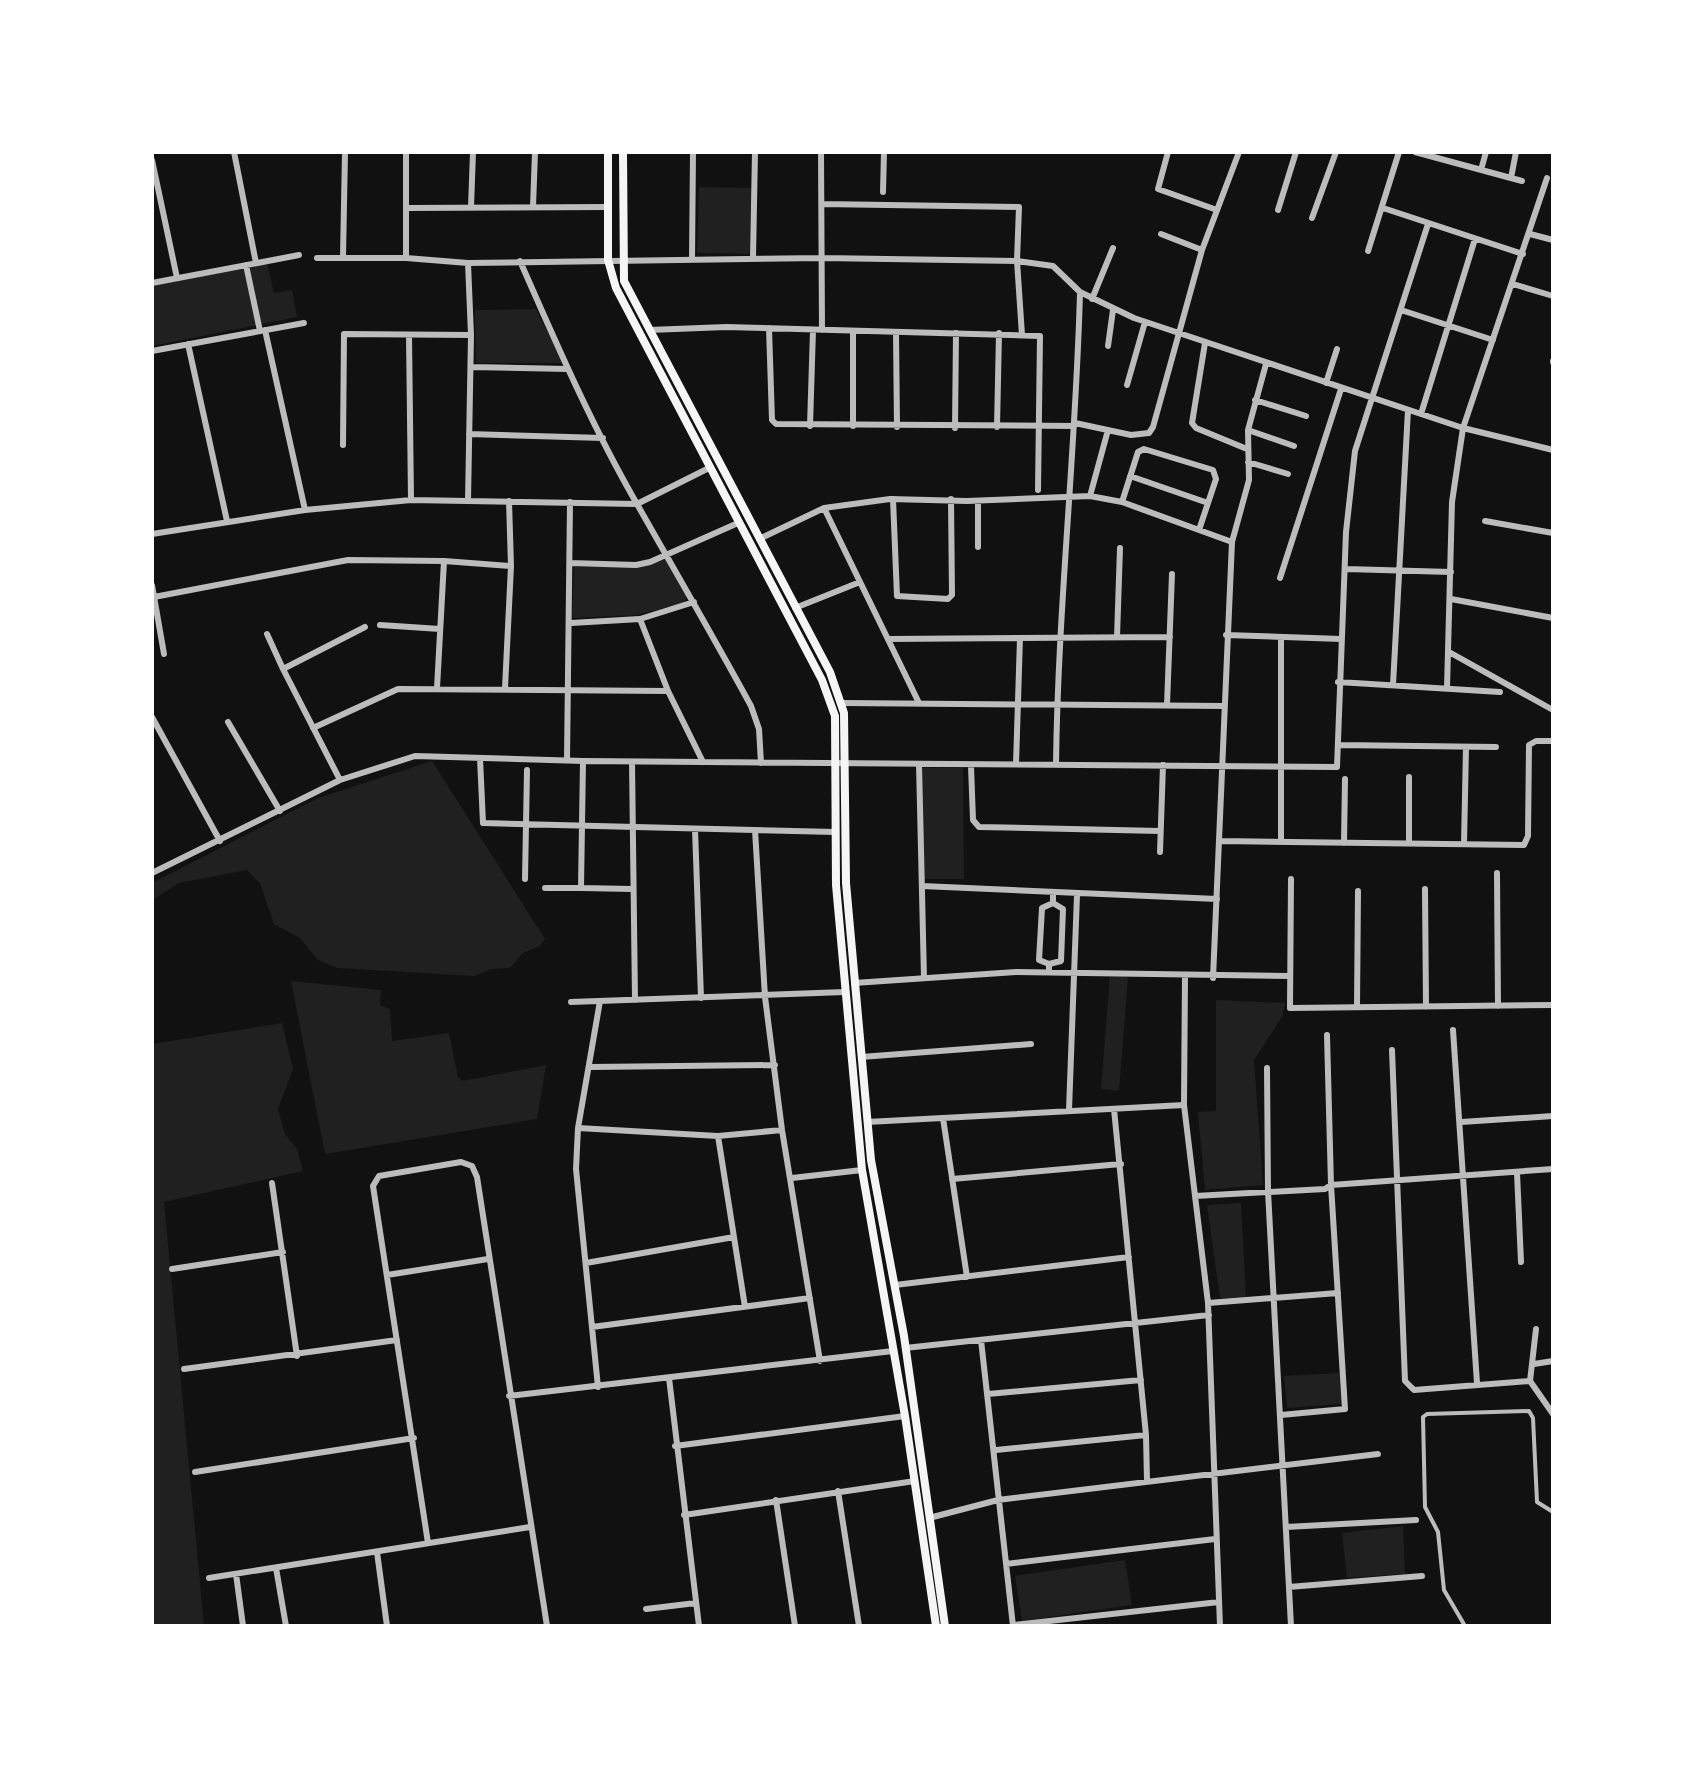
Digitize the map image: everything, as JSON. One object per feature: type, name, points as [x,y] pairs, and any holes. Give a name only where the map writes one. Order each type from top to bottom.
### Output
[{"type":"main road","points":[[608,152],[608,260],[611,276],[830,697],[835,716],[867,1122],[905,1348],[945,1626]]},
{"type":"main road","points":[[623,152],[624,281],[843,703],[835,832],[845,992],[862,1170],[905,1416],[936,1626]]},
{"type":"street","points":[[234,152],[256,263]]},
{"type":"street","points":[[343,257],[345,152]]},
{"type":"street","points":[[406,152],[406,258]]},
{"type":"street","points":[[471,207],[473,152]]},
{"type":"street","points":[[533,207],[535,152]]},
{"type":"street","points":[[692,259],[693,152]]},
{"type":"street","points":[[753,258],[755,152]]},
{"type":"street","points":[[821,152],[822,330]]},
{"type":"street","points":[[883,192],[884,152]]},
{"type":"street","points":[[1168,152],[1158,189],[1217,210]]},
{"type":"street","points":[[769,328],[772,420],[780,425],[955,428],[1075,425],[1131,435],[1149,433],[1202,250],[1239,152]]},
{"type":"street","points":[[1278,210],[1296,152]]},
{"type":"street","points":[[1312,218],[1336,152]]},
{"type":"street","points":[[1368,251],[1399,152]]},
{"type":"street","points":[[1415,152],[1522,181]]},
{"type":"street","points":[[1481,170],[1486,152]]},
{"type":"street","points":[[1511,178],[1516,152]]},
{"type":"street","points":[[152,160],[177,278]]},
{"type":"street","points":[[1447,688],[1452,502],[1463,428],[1547,178]]},
{"type":"street","points":[[822,204],[1019,207],[1017,261],[1022,335]]},
{"type":"street","points":[[406,208],[608,207]]},
{"type":"street","points":[[1383,208],[1523,254]]},
{"type":"street","points":[[152,873],[340,780],[415,756],[632,762],[1337,767],[1346,532],[1355,451],[1428,224]]},
{"type":"street","points":[[1161,234],[1202,250]]},
{"type":"street","points":[[1530,234],[1553,240]]},
{"type":"street","points":[[1421,414],[1475,239]]},
{"type":"street","points":[[1092,299],[1113,248]]},
{"type":"street","points":[[152,283],[299,255]]},
{"type":"street","points":[[317,258],[406,258],[468,263],[822,258],[1017,261],[1053,266],[1080,292],[1113,310],[1145,322],[1463,428],[1553,450]]},
{"type":"street","points":[[520,261],[568,369],[637,504],[669,555],[751,706],[759,729],[761,763]]},
{"type":"street","points":[[468,263],[471,335],[468,501]]},
{"type":"street","points":[[246,265],[305,510]]},
{"type":"street","points":[[1513,284],[1553,296]]},
{"type":"street","points":[[1056,764],[1067,497],[1075,425],[1080,292]]},
{"type":"street","points":[[1108,346],[1113,310]]},
{"type":"street","points":[[1401,310],[1493,340]]},
{"type":"street","points":[[1127,385],[1145,322]]},
{"type":"street","points":[[152,351],[304,323]]},
{"type":"street","points":[[649,330],[769,328],[853,333],[1040,336],[1038,490]]},
{"type":"street","points":[[810,426],[813,330]]},
{"type":"street","points":[[896,332],[897,427]]},
{"type":"street","points":[[853,333],[853,426]]},
{"type":"street","points":[[955,428],[956,333]]},
{"type":"street","points":[[997,427],[999,333]]},
{"type":"street","points":[[343,445],[344,334],[471,335]]},
{"type":"street","points":[[409,335],[411,500]]},
{"type":"street","points":[[1205,343],[1192,423],[1196,428],[1247,449]]},
{"type":"street","points":[[188,344],[227,521]]},
{"type":"street","points":[[1326,383],[1337,349]]},
{"type":"street","points":[[1213,978],[1232,542],[1247,493],[1248,430],[1266,364]]},
{"type":"street","points":[[471,367],[568,369]]},
{"type":"street","points":[[1280,578],[1341,389]]},
{"type":"street","points":[[1255,400],[1306,416]]},
{"type":"street","points":[[1393,685],[1408,410]]},
{"type":"street","points":[[1090,496],[1108,430]]},
{"type":"street","points":[[1248,430],[1294,446]]},
{"type":"street","points":[[469,434],[603,438]]},
{"type":"street","points":[[1122,502],[1141,450],[1149,448],[1165,453],[1216,472],[1199,530]]},
{"type":"street","points":[[1248,462],[1288,474]]},
{"type":"street","points":[[152,534],[305,510],[411,500],[637,504],[709,468]]},
{"type":"street","points":[[1130,476],[1208,503]]},
{"type":"street","points":[[759,539],[824,508],[853,502],[1090,496],[1122,502],[1232,542]]},
{"type":"street","points":[[893,499],[897,596],[948,599],[952,595],[951,499]]},
{"type":"street","points":[[505,688],[511,566],[509,501]]},
{"type":"street","points":[[978,501],[978,547]]},
{"type":"street","points":[[567,760],[571,623],[570,502]]},
{"type":"street","points":[[824,508],[919,703]]},
{"type":"street","points":[[1485,521],[1553,533]]},
{"type":"street","points":[[570,563],[636,565],[669,555],[738,523]]},
{"type":"street","points":[[1117,637],[1120,548]]},
{"type":"street","points":[[154,597],[348,560],[444,561],[511,566]]},
{"type":"street","points":[[437,688],[444,561]]},
{"type":"street","points":[[1346,569],[1451,572]]},
{"type":"street","points":[[1167,705],[1172,574]]},
{"type":"street","points":[[795,608],[860,582]]},
{"type":"street","points":[[152,585],[164,654]]},
{"type":"street","points":[[1451,599],[1553,618]]},
{"type":"street","points":[[571,623],[640,619],[694,602]]},
{"type":"street","points":[[640,619],[668,691],[703,762]]},
{"type":"street","points":[[380,625],[440,629]]},
{"type":"street","points":[[283,669],[365,627]]},
{"type":"street","points":[[267,634],[340,780]]},
{"type":"street","points":[[1226,635],[1341,639]]},
{"type":"street","points":[[889,639],[1170,637]]},
{"type":"street","points":[[1016,764],[1020,638]]},
{"type":"street","points":[[1281,638],[1281,842]]},
{"type":"street","points":[[1449,652],[1553,710]]},
{"type":"street","points":[[1338,682],[1500,692]]},
{"type":"street","points":[[313,728],[398,689],[668,691]]},
{"type":"street","points":[[843,703],[1224,706]]},
{"type":"street","points":[[152,717],[220,841]]},
{"type":"street","points":[[228,722],[280,811]]},
{"type":"street","points":[[1220,841],[1524,845],[1527,842],[1529,745],[1536,741],[1553,741]]},
{"type":"street","points":[[1338,745],[1496,747]]},
{"type":"street","points":[[1464,844],[1466,747]]},
{"type":"street","points":[[480,758],[483,823],[835,832]]},
{"type":"street","points":[[581,888],[583,761]]},
{"type":"street","points":[[632,762],[635,1000]]},
{"type":"street","points":[[919,764],[924,978]]},
{"type":"street","points":[[1160,852],[1163,765]]},
{"type":"street","points":[[971,766],[973,820],[979,827],[1160,831]]},
{"type":"street","points":[[525,879],[527,770]]},
{"type":"street","points":[[1409,777],[1409,843]]},
{"type":"street","points":[[1344,843],[1345,779]]},
{"type":"street","points":[[695,829],[701,998]]},
{"type":"street","points":[[755,830],[765,997],[782,1130],[820,1361]]},
{"type":"street","points":[[1497,873],[1498,1006]]},
{"type":"street","points":[[1291,879],[1290,1008],[1553,1005]]},
{"type":"street","points":[[922,886],[1217,899]]},
{"type":"street","points":[[545,888],[632,889]]},
{"type":"street","points":[[1425,889],[1426,1007]]},
{"type":"street","points":[[1357,1007],[1358,891]]},
{"type":"street","points":[[1053,893],[1053,903]]},
{"type":"street","points":[[1069,1110],[1077,895]]},
{"type":"street","points":[[1049,968],[1039,960],[1039,947],[1042,908],[1053,903]]},
{"type":"street","points":[[1049,968],[1061,961],[1063,909],[1053,903]]},
{"type":"street","points":[[854,983],[1049,968],[1072,972],[1213,978],[1290,976]]},
{"type":"street","points":[[1185,975],[1184,1105],[1209,1315],[1212,1473],[1220,1626]]},
{"type":"street","points":[[571,1002],[845,992]]},
{"type":"street","points":[[598,1387],[576,1169],[578,1128],[600,1001]]},
{"type":"street","points":[[1453,1030],[1461,1122],[1460,1178],[1477,1383]]},
{"type":"street","points":[[1281,1415],[1345,1409],[1331,1185],[1327,1035]]},
{"type":"street","points":[[861,1057],[1031,1044]]},
{"type":"street","points":[[1392,1050],[1405,1381],[1414,1390],[1530,1381]]},
{"type":"street","points":[[591,1067],[775,1065]]},
{"type":"street","points":[[1267,1068],[1268,1191],[1291,1626]]},
{"type":"street","points":[[867,1122],[1184,1105]]},
{"type":"street","points":[[1114,1109],[1146,1435],[1147,1481]]},
{"type":"street","points":[[1461,1122],[1553,1116]]},
{"type":"street","points":[[943,1118],[967,1277]]},
{"type":"street","points":[[578,1128],[718,1136],[782,1130]]},
{"type":"street","points":[[718,1136],[745,1307]]},
{"type":"street","points":[[428,1543],[374,1179],[461,1162],[475,1170],[547,1626]]},
{"type":"street","points":[[952,1179],[1121,1164]]},
{"type":"street","points":[[1195,1196],[1325,1189],[1331,1185],[1553,1169]]},
{"type":"street","points":[[792,1178],[862,1170]]},
{"type":"street","points":[[1517,1173],[1521,1262]]},
{"type":"street","points":[[272,1183],[297,1356]]},
{"type":"street","points":[[586,1263],[734,1237]]},
{"type":"street","points":[[172,1269],[283,1252]]},
{"type":"street","points":[[895,1285],[1129,1257]]},
{"type":"street","points":[[387,1275],[488,1259]]},
{"type":"street","points":[[1208,1303],[1338,1293]]},
{"type":"street","points":[[592,1327],[810,1298]]},
{"type":"street","points":[[905,1348],[1209,1315]]},
{"type":"street","points":[[1536,1329],[1530,1381],[1553,1414]]},
{"type":"street","points":[[184,1369],[397,1340]]},
{"type":"street","points":[[981,1340],[996,1450],[998,1500],[1013,1625],[1219,1602]]},
{"type":"street","points":[[509,1396],[893,1351]]},
{"type":"street","points":[[1534,1364],[1553,1361]]},
{"type":"street","points":[[669,1378],[699,1626]]},
{"type":"street","points":[[988,1394],[1141,1380]]},
{"type":"street","points":[[1465,1626],[1444,1590],[1438,1532],[1425,1507],[1424,1414],[1529,1411],[1533,1418],[1537,1502],[1553,1512]]},
{"type":"street","points":[[675,1446],[905,1416]]},
{"type":"street","points":[[996,1450],[1146,1435]]},
{"type":"street","points":[[195,1472],[414,1438]]},
{"type":"street","points":[[929,1518],[998,1500],[1378,1454]]},
{"type":"street","points":[[684,1515],[915,1481]]},
{"type":"street","points":[[838,1491],[859,1626]]},
{"type":"street","points":[[776,1500],[795,1626]]},
{"type":"street","points":[[1286,1527],[1416,1520]]},
{"type":"street","points":[[209,1578],[530,1527]]},
{"type":"street","points":[[1006,1564],[1215,1539]]},
{"type":"street","points":[[377,1552],[387,1626]]},
{"type":"street","points":[[276,1568],[286,1626]]},
{"type":"street","points":[[236,1574],[243,1626]]},
{"type":"street","points":[[1289,1587],[1422,1576]]},
{"type":"street","points":[[646,1609],[696,1603]]},
{"type":"shaded area","points":[[699,187],[751,188],[750,254],[697,253]]},
{"type":"shaded area","points":[[267,263],[274,293],[292,290],[297,317],[152,346],[152,286]]},
{"type":"shaded area","points":[[536,309],[563,363],[476,363],[475,310]]},
{"type":"shaded area","points":[[667,559],[687,596],[684,603],[637,615],[572,618],[574,567],[639,567]]},
{"type":"shaded area","points":[[432,761],[545,939],[540,946],[523,953],[510,968],[492,969],[474,976],[337,968],[318,960],[300,938],[274,924],[260,883],[247,870],[179,883],[152,900],[152,883],[318,798]]},
{"type":"shaded area","points":[[963,767],[964,879],[923,879],[922,768]]},
{"type":"shaded area","points":[[1110,975],[1128,977],[1119,1091],[1101,1089]]},
{"type":"shaded area","points":[[291,981],[381,990],[380,1005],[390,1009],[392,1041],[449,1033],[458,1077],[463,1081],[546,1065],[537,1119],[325,1154]]},
{"type":"shaded area","points":[[1216,1000],[1285,1003],[1282,1017],[1254,1060],[1263,1185],[1205,1190],[1198,1112],[1216,1111]]},
{"type":"shaded area","points":[[282,1023],[293,1069],[278,1109],[285,1134],[297,1149],[303,1171],[164,1202],[204,1626],[152,1626],[152,1044]]},
{"type":"shaded area","points":[[1241,1203],[1246,1298],[1220,1298],[1207,1205]]},
{"type":"shaded area","points":[[1339,1373],[1342,1404],[1287,1408],[1284,1376]]},
{"type":"shaded area","points":[[1403,1526],[1405,1574],[1347,1578],[1342,1533]]},
{"type":"shaded area","points":[[1125,1560],[1132,1605],[1022,1621],[1015,1576]]}]
